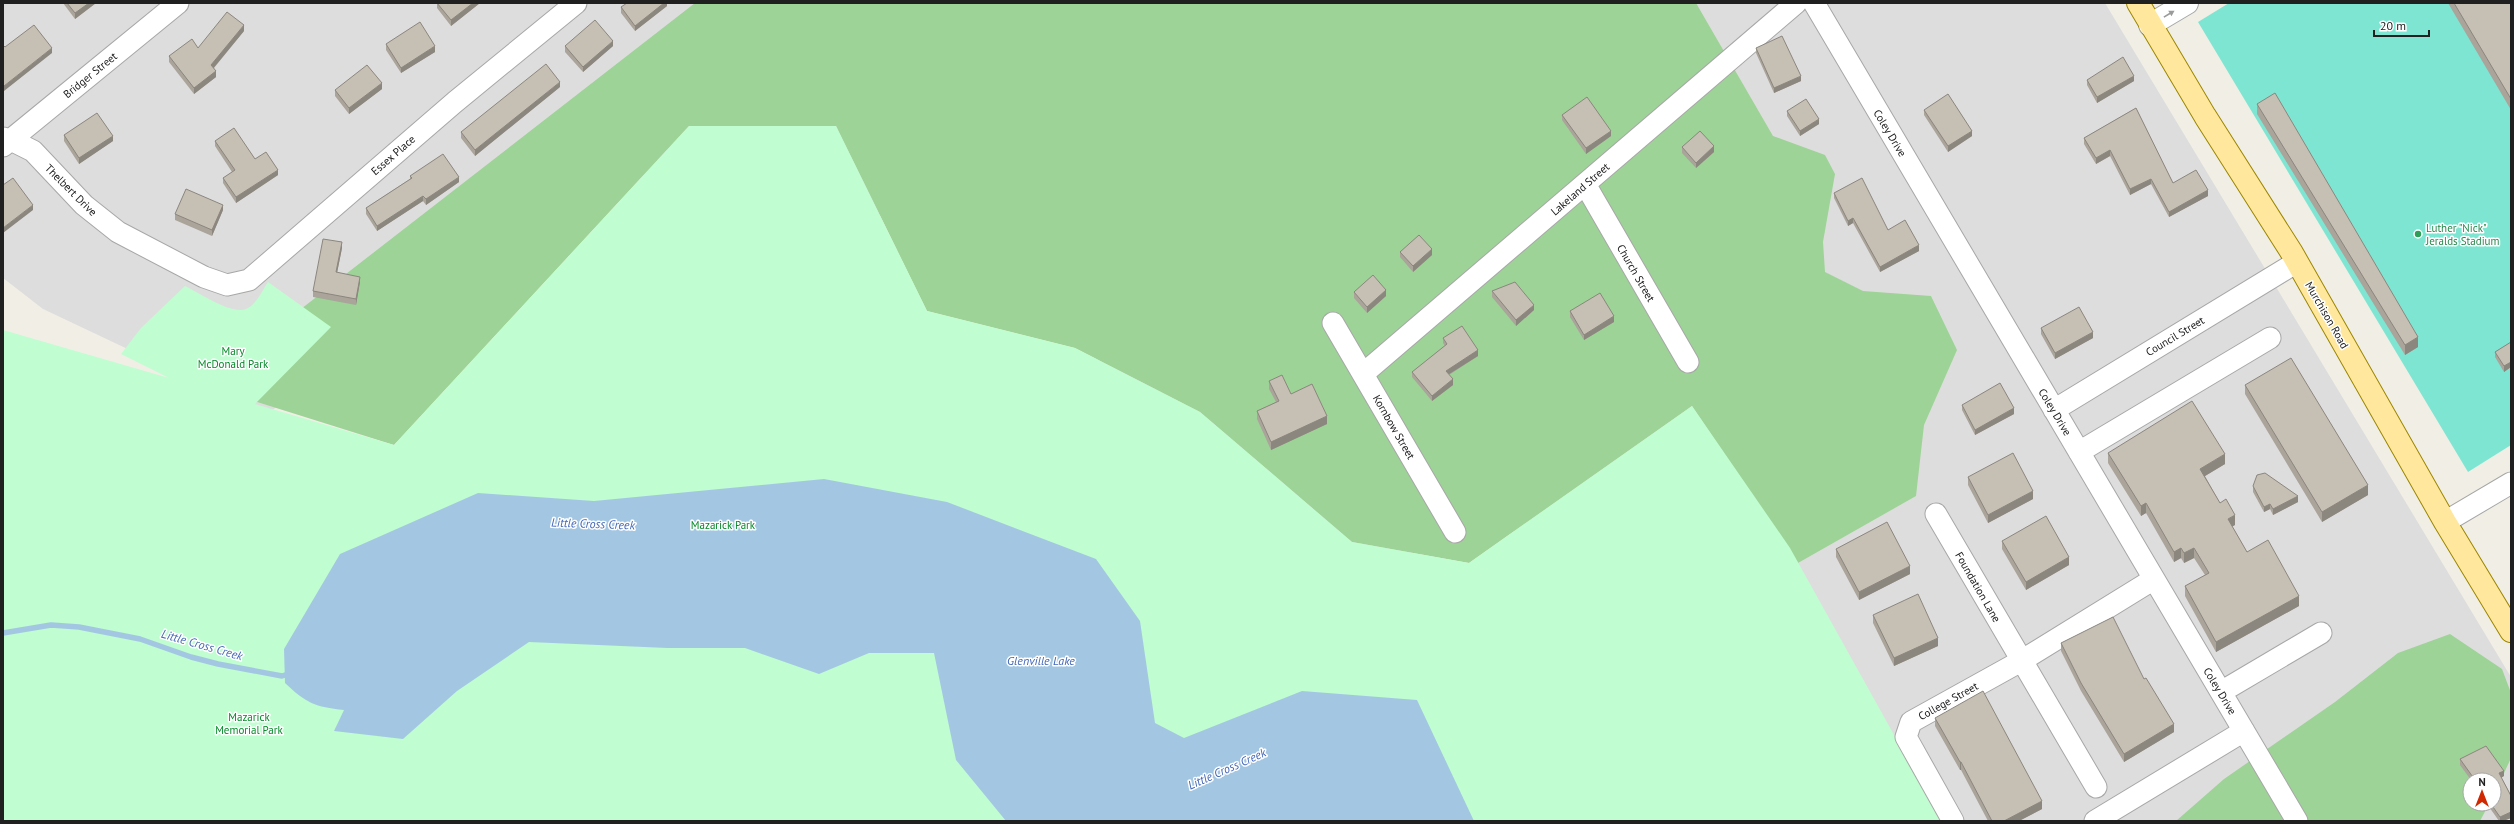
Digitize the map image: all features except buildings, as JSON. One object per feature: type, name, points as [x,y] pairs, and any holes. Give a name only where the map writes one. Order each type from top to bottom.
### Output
[{"type":"main road","name":"Murchison Road","points":[[2138,3],[2150,25],[2297,262],[2446,522],[2511,631]]},
{"type":"street","name":"Bridger Street","points":[[6,141],[178,3]]},
{"type":"street","name":"Essex Place","points":[[204,277],[227,285],[249,280],[455,102],[576,3]]},
{"type":"street","name":"Lakeland Street","points":[[1363,374],[1796,3]]},
{"type":"street","name":"Coley Drive","points":[[1814,3],[2297,821]]},
{"type":"street","points":[[2150,25],[2187,3]]},
{"type":"street","name":"Thelbert Drive","points":[[6,141],[33,151],[84,205],[118,232],[204,277]]},
{"type":"street","name":"Church Street","points":[[1585,184],[1688,362]]},
{"type":"street","name":"Council Street","points":[[2054,410],[2297,262]]},
{"type":"street","name":"Kornbow Street","points":[[1333,323],[1455,532]]},
{"type":"street","points":[[2079,452],[2270,338]]},
{"type":"street","points":[[2446,522],[2511,483]]},
{"type":"street","name":"Foundation Lane","points":[[1936,514],[2096,787]]},
{"type":"street","points":[[2021,661],[2154,579]]},
{"type":"street","points":[[2221,692],[2320,633]]},
{"type":"street","name":"College Street","points":[[1953,821],[1906,737],[1910,722],[2021,661]]},
{"type":"street","points":[[2095,821],[2244,731]]},
{"type":"shaded area","points":[[3,3],[1250,3],[970,230],[556,165],[267,415],[43,309],[3,278]]},
{"type":"shaded area","points":[[1512,3],[2105,3],[2511,677],[2511,821],[1942,821],[1593,667],[1488,485],[1201,741],[1048,402]]},
{"type":"shaded area","name":"Luther \"Nick\" Jeralds Stadium","points":[[2229,3],[2509,3],[2511,7],[2511,445],[2468,472],[2198,22]]},
{"type":"green space","points":[[695,3],[1696,3],[1773,136],[1825,155],[1835,174],[1823,242],[1825,272],[1863,291],[1931,296],[1957,350],[1924,425],[1916,496],[1798,563],[1692,406],[1469,563],[1352,542],[1200,412],[1075,348],[927,311],[836,126],[689,126],[394,445],[203,385]]},
{"type":"green space","name":"Mazarick Park","points":[[689,126],[836,126],[927,311],[1075,348],[1200,412],[1352,542],[1469,563],[1692,406],[1790,548],[1942,821],[3,821],[3,330],[169,378],[121,354],[141,328],[185,286],[224,306],[240,310],[246,309],[253,304],[268,282],[331,327],[255,404],[394,445]]},
{"type":"green space","points":[[2450,634],[2502,669],[2511,693],[2511,758],[2502,778],[2502,772],[2462,772],[2462,812],[2485,812],[2480,821],[2176,821],[2224,779],[2335,702],[2398,653]]},
{"type":"water","name":"Glenville Lake","points":[[824,479],[947,502],[1096,559],[1140,621],[1155,723],[1184,738],[1302,691],[1417,700],[1474,821],[1006,821],[956,760],[934,653],[869,653],[819,674],[745,648],[667,648],[529,642],[457,691],[403,739],[334,731],[344,710],[318,705],[305,700],[285,683],[284,649],[340,554],[478,493],[594,501]]},
{"type":"waterway","name":"Little Cross Creek","points":[[3,633],[51,625],[79,627],[140,639],[191,657],[218,664],[282,676],[291,673]]},
{"type":"place","name":"Luther \"Nick\" Jeralds Stadium","points":[[2418,234]]},
{"type":"park label","name":"Mary McDonald Park","points":[[233,357]]},
{"type":"park label","name":"Mazarick Memorial Park","points":[[249,723]]}]
